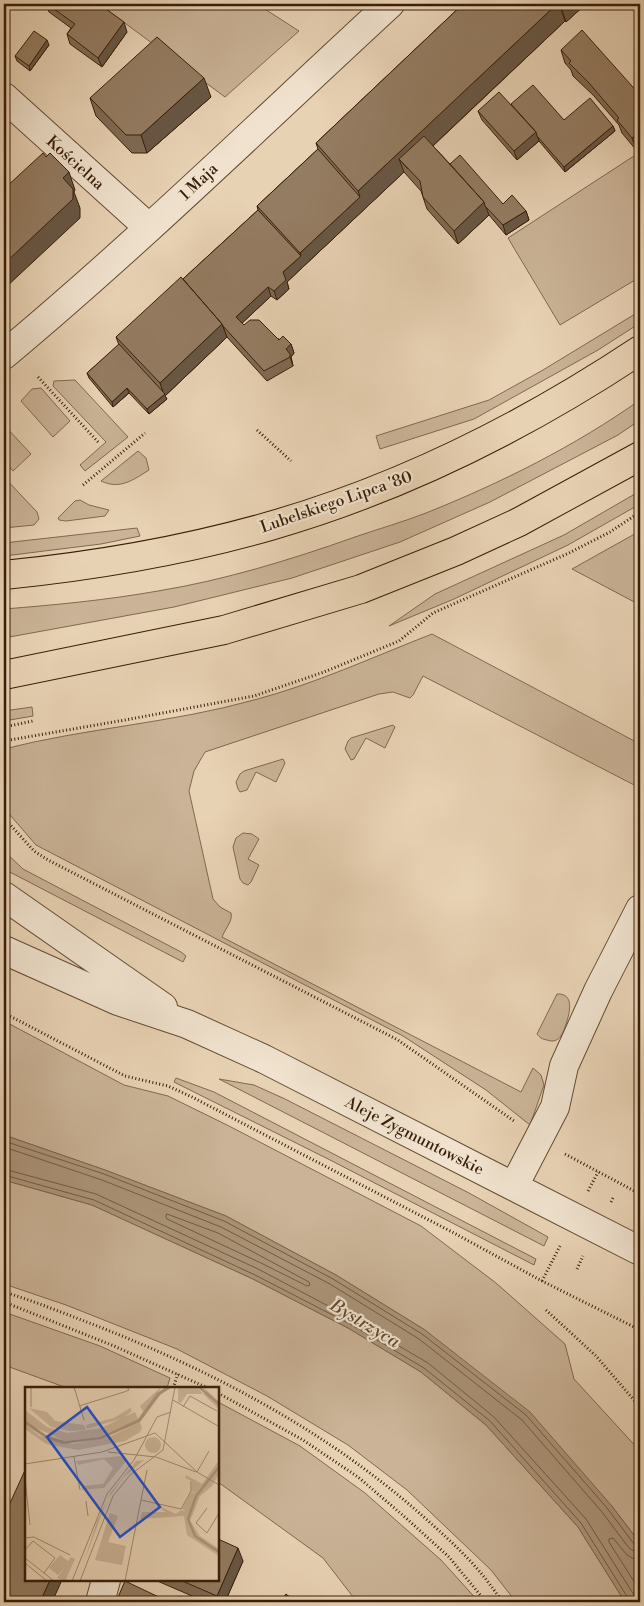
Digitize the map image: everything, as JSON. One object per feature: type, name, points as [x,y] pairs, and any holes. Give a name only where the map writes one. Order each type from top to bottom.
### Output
[{"type":"main road","name":"Lubelskiego Lipca '80","points":[[4,575],[66,569],[153,555],[271,526],[321,510],[407,477],[479,443],[530,416],[640,350]]},
{"type":"main road","points":[[4,675],[224,630],[361,589],[432,562],[519,522],[640,456]]},
{"type":"street","name":"1 Maja","points":[[4,355],[47,319],[390,4]]},
{"type":"street","name":"Kościelna","points":[[4,97],[148,227]]},
{"type":"street","name":"Aleje Zygmuntowskie","points":[[4,896],[187,1024]]},
{"type":"street","points":[[514,1186],[555,1107],[564,1066],[598,991],[640,909]]},
{"type":"street","name":"Aleje Zygmuntowskie","points":[[4,950],[118,1001],[187,1024],[264,1058],[640,1251]]},
{"type":"street","points":[[100,1602],[106,1581]]},
{"type":"path","points":[[38,377],[99,443]]},
{"type":"path","points":[[257,430],[292,461]]},
{"type":"path","points":[[82,485],[144,433]]},
{"type":"path","points":[[4,741],[254,696],[324,672],[398,641],[433,613],[569,553],[610,532],[640,512]]},
{"type":"path","points":[[4,727],[33,721]]},
{"type":"path","points":[[4,818],[34,851],[48,860],[398,1040],[538,1138],[640,1194]]},
{"type":"path","points":[[4,1013],[125,1076],[168,1086],[192,1097],[454,1233],[542,1281],[640,1329]]},
{"type":"path","points":[[4,1292],[34,1301],[141,1343],[213,1377],[286,1416],[341,1451],[397,1493],[481,1572],[503,1602]]},
{"type":"path","points":[[4,1302],[114,1346],[206,1387]]},
{"type":"path","points":[[546,1310],[596,1356],[640,1407]]},
{"type":"path","points":[[173,1387],[178,1374]]},
{"type":"path","points":[[219,1394],[304,1440],[358,1477],[448,1557],[486,1602]]},
{"type":"shaded area","points":[[99,4],[257,4],[299,31],[225,97]]},
{"type":"shaded area","points":[[640,152],[640,277],[560,325],[508,238]]},
{"type":"shaded area","points":[[640,311],[640,323],[598,350],[474,419],[380,449],[376,436],[489,400],[543,370]]},
{"type":"shaded area","points":[[75,380],[128,437],[85,471],[80,465],[106,442],[53,386],[54,381]]},
{"type":"shaded area","points":[[41,388],[70,421],[53,437],[21,401],[32,389]]},
{"type":"shaded area","points":[[640,400],[640,420],[618,435],[490,502],[400,542],[292,578],[174,607],[4,638],[4,609],[120,597],[208,581],[306,554],[417,516],[482,489],[564,448]]},
{"type":"shaded area","points":[[4,425],[31,454],[13,471],[4,460]]},
{"type":"shaded area","points":[[138,451],[146,458],[149,470],[126,483],[108,484],[101,481]]},
{"type":"shaded area","points":[[4,477],[37,512],[39,519],[34,525],[4,528]]},
{"type":"shaded area","points":[[640,491],[640,504],[568,545],[454,599],[389,626],[435,594],[564,535]]},
{"type":"shaded area","points":[[80,500],[89,505],[109,510],[105,516],[66,521],[59,520],[58,518],[75,501]]},
{"type":"shaded area","points":[[137,528],[140,536],[101,544],[4,556],[4,543]]},
{"type":"shaded area","points":[[640,531],[640,605],[572,569]]},
{"type":"shaded area","points":[[432,634],[640,744],[637,752],[640,754],[640,788],[423,676],[410,698],[393,692],[379,694],[205,752],[194,771],[189,791],[213,899],[220,907],[231,913],[230,922],[222,937],[521,1092],[533,1068],[541,1075],[544,1085],[530,1125],[486,1090],[403,1036],[36,845],[4,808],[4,749],[223,708],[277,694]]},
{"type":"shaded area","points":[[32,707],[33,716],[4,721],[4,711]]},
{"type":"shaded area","points":[[393,725],[395,727],[385,748],[366,738],[354,759],[351,760],[345,749],[351,738]]},
{"type":"shaded area","points":[[283,759],[285,763],[276,782],[256,772],[247,790],[240,792],[236,782],[240,774],[244,771]]},
{"type":"shaded area","points":[[243,833],[252,834],[259,839],[248,859],[259,865],[248,885],[240,879],[233,847],[236,838]]},
{"type":"shaded area","points":[[4,851],[23,869],[181,952],[186,956],[183,962],[4,869]]},
{"type":"shaded area","points":[[557,994],[566,996],[570,1003],[564,1029],[561,1036],[555,1041],[542,1039],[537,1034]]},
{"type":"shaded area","points":[[4,1021],[124,1085],[168,1096],[421,1226],[496,1283],[565,1344],[574,1379],[640,1451],[640,1543],[611,1505],[425,1330],[336,1275],[226,1216],[105,1170],[4,1135]]},
{"type":"shaded area","points":[[176,1078],[214,1092],[536,1259],[534,1265],[174,1082]]},
{"type":"shaded area","points":[[219,1079],[254,1085],[285,1099],[469,1193],[548,1237],[544,1246]]},
{"type":"shaded area","points":[[4,1180],[92,1205],[253,1279],[348,1328],[421,1372],[486,1425],[578,1527],[625,1602],[516,1602],[491,1570],[407,1490],[348,1445],[267,1396],[177,1349],[66,1305],[4,1284]]},
{"type":"shaded area","points":[[4,1312],[100,1346],[170,1378],[167,1387],[64,1387],[4,1365]]},
{"type":"shaded area","points":[[219,1403],[300,1446],[365,1493],[441,1560],[479,1602],[357,1602],[323,1558],[219,1483]]},
{"type":"water","name":"Bystrzyca","points":[[4,1135],[105,1170],[226,1216],[336,1275],[425,1330],[530,1412],[611,1505],[640,1543],[640,1602],[625,1602],[578,1527],[486,1425],[421,1372],[348,1328],[253,1279],[92,1205],[4,1180]]},
{"type":"building","points":[[47,4],[99,4],[124,22],[98,58],[67,34],[75,24]]},
{"type":"building","points":[[463,4],[557,4],[358,191],[316,143]]},
{"type":"building","points":[[634,4],[640,4],[640,10]]},
{"type":"building","points":[[582,30],[640,95],[640,133],[632,138],[617,120],[619,118],[569,63],[571,61],[561,50]]},
{"type":"building","points":[[34,31],[47,40],[29,66],[15,56]]},
{"type":"building","points":[[157,37],[204,78],[141,135],[126,135],[90,98]]},
{"type":"building","points":[[533,85],[564,120],[590,98],[613,126],[564,167],[511,104]]},
{"type":"building","points":[[499,92],[536,132],[514,151],[478,111]]},
{"type":"building","points":[[424,136],[484,202],[454,231],[423,197],[420,181],[399,159]]},
{"type":"building","points":[[318,149],[360,197],[300,253],[257,206]]},
{"type":"building","points":[[43,153],[46,157],[50,153],[69,172],[63,178],[73,189],[73,199],[4,264],[4,189]]},
{"type":"building","points":[[460,155],[503,204],[512,195],[526,211],[503,225],[450,164]]},
{"type":"building","points":[[258,210],[301,256],[283,272],[286,280],[274,291],[268,287],[236,317],[244,325],[250,320],[259,320],[279,340],[283,336],[291,344],[286,349],[290,357],[264,371],[183,279]]},
{"type":"building","points":[[181,277],[222,324],[160,383],[116,337]]},
{"type":"building","points":[[119,344],[165,394],[147,409],[127,388],[112,402],[87,373]]},
{"type":"building","points":[[25,1470],[25,1581],[50,1581],[40,1602],[4,1602],[4,1511],[6,1512]]},
{"type":"building","points":[[219,1539],[238,1548],[217,1596],[182,1581],[219,1581]]},
{"type":"building","points":[[125,1581],[163,1599],[161,1602],[116,1602]]},
{"type":"building","points":[[286,1594],[296,1602],[280,1602]]}]
